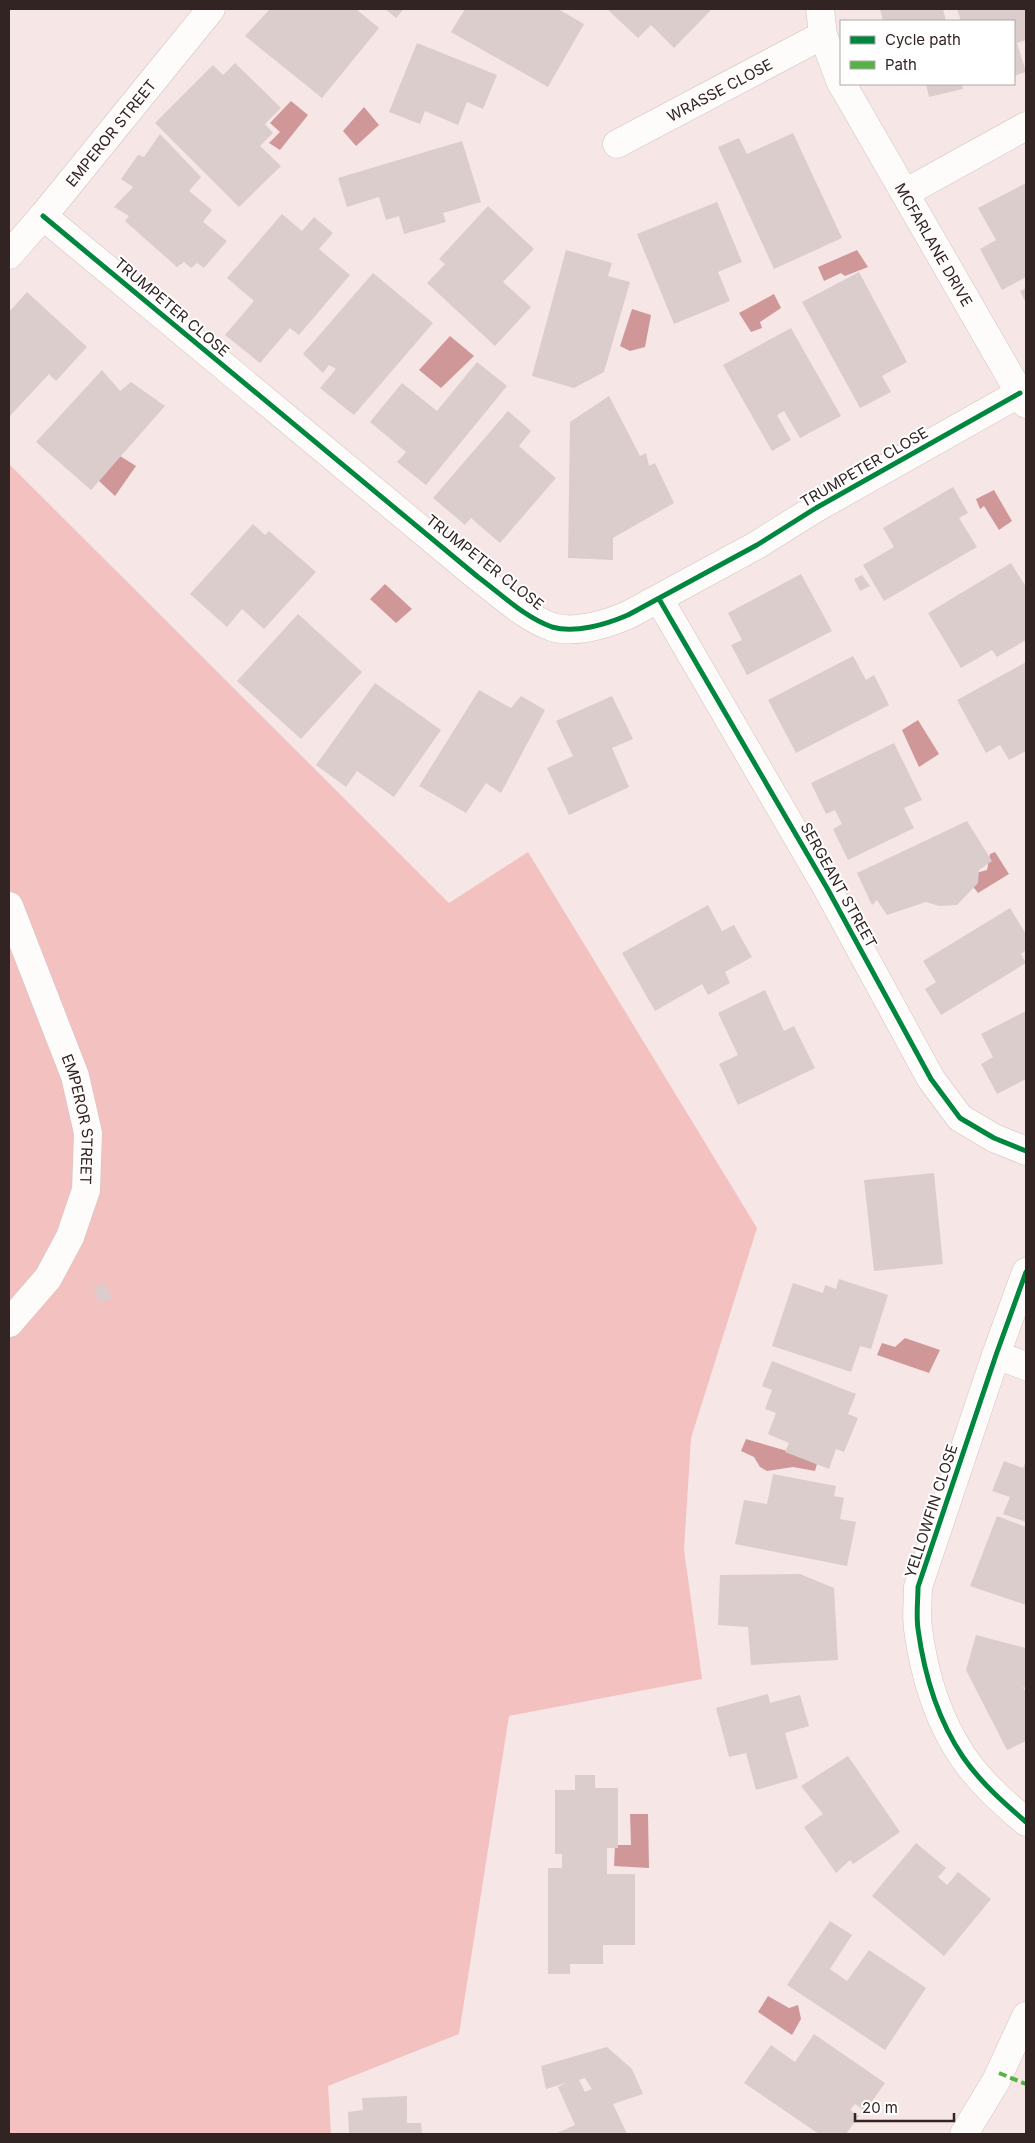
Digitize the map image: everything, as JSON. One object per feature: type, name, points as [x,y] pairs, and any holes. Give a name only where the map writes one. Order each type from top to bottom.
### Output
[{"type":"street","name":"EMPEROR STREET","points":[[9,255],[212,9]]},
{"type":"street","name":"MCFARLANE DRIVE","points":[[822,22],[840,77]]},
{"type":"street","name":"WRASSE CLOSE","points":[[617,144],[822,22]]},
{"type":"street","name":"MCFARLANE DRIVE","points":[[843,85],[1023,398]]},
{"type":"street","points":[[905,193],[1026,126]]},
{"type":"street","name":"TRUMPETER CLOSE","points":[[43,216],[470,570],[527,614],[553,627],[577,628],[606,625],[659,599],[757,545],[825,504],[1023,398]]},
{"type":"street","name":"SERGEANT STREET","points":[[659,599],[827,888],[932,1079],[960,1118],[994,1138],[1026,1151]]},
{"type":"street","name":"EMPEROR STREET","points":[[9,906],[75,1076],[88,1133],[86,1190],[70,1237],[48,1278],[9,1323]]},
{"type":"street","name":"YELLOWFIN CLOSE","points":[[1026,1272],[918,1587],[918,1627],[926,1672],[943,1719],[963,1757],[995,1795],[1026,1822]]},
{"type":"street","points":[[996,1355],[1026,1366]]},
{"type":"street","points":[[964,2134],[996,2081],[1026,2016]]},
{"type":"shaded area","points":[[291,101],[308,115],[280,150],[269,143],[280,132],[270,123]]},
{"type":"shaded area","points":[[364,107],[379,125],[356,146],[343,131]]},
{"type":"shaded area","points":[[857,250],[868,267],[845,276],[841,273],[824,281],[818,267]]},
{"type":"shaded area","points":[[774,294],[781,308],[760,322],[762,328],[751,332],[739,313]]},
{"type":"shaded area","points":[[632,309],[651,315],[645,347],[630,351],[620,346]]},
{"type":"shaded area","points":[[450,336],[474,356],[441,388],[419,370]]},
{"type":"shaded area","points":[[120,456],[136,466],[115,496],[99,481]]},
{"type":"shaded area","points":[[9,464],[449,903],[528,852],[757,1228],[691,1438],[684,1550],[702,1679],[509,1716],[459,2034],[328,2086],[331,2134],[9,2134]]},
{"type":"shaded area","points":[[994,490],[1012,521],[999,530],[984,506],[980,509],[976,499]]},
{"type":"shaded area","points":[[385,584],[412,609],[396,623],[370,599]]},
{"type":"shaded area","points":[[918,720],[939,754],[919,767],[902,730]]},
{"type":"shaded area","points":[[995,852],[1009,874],[978,893],[971,884],[972,874],[987,870],[990,854]]},
{"type":"shaded area","points":[[905,1338],[940,1350],[929,1373],[877,1355],[882,1343],[895,1347]]},
{"type":"shaded area","points":[[746,1439],[818,1460],[815,1471],[793,1467],[767,1471],[760,1467],[754,1457],[741,1451]]},
{"type":"shaded area","points":[[630,1814],[648,1814],[649,1868],[614,1866],[615,1845],[631,1845]]},
{"type":"shaded area","points":[[768,1996],[789,2008],[798,2005],[801,2019],[792,2035],[758,2012]]},
{"type":"building","points":[[270,9],[356,9],[379,28],[322,98],[245,36]]},
{"type":"building","points":[[385,9],[404,9],[396,18]]},
{"type":"building","points":[[465,9],[558,9],[584,24],[548,87],[451,32]]},
{"type":"building","points":[[607,9],[712,9],[674,48],[651,25],[638,38]]},
{"type":"building","points":[[880,9],[943,9],[946,20],[883,20]]},
{"type":"building","points":[[957,9],[1026,9],[1026,40],[1017,43],[1026,72],[1015,76],[1015,20],[961,20]]},
{"type":"building","points":[[417,43],[497,75],[483,109],[467,102],[458,125],[425,111],[420,124],[389,112]]},
{"type":"building","points":[[235,63],[281,108],[265,124],[273,133],[260,146],[281,166],[239,207],[155,123],[213,65],[223,75]]},
{"type":"building","points":[[926,85],[962,85],[963,89],[929,97]]},
{"type":"building","points":[[793,133],[842,238],[774,269],[718,147],[739,138],[747,154]]},
{"type":"building","points":[[160,134],[201,177],[189,191],[212,210],[203,222],[227,241],[204,268],[197,263],[191,268],[184,262],[177,267],[125,221],[129,216],[114,207],[133,187],[121,179],[138,155],[144,157]]},
{"type":"building","points":[[462,141],[481,202],[443,213],[446,222],[404,234],[399,216],[386,220],[379,197],[347,207],[338,178]]},
{"type":"building","points":[[1026,183],[1026,277],[1002,290],[980,249],[996,240],[978,208]]},
{"type":"building","points":[[717,202],[742,262],[718,272],[730,301],[674,324],[637,234]]},
{"type":"building","points":[[488,206],[534,249],[503,282],[531,307],[495,346],[427,283],[445,264],[439,259]]},
{"type":"building","points":[[282,214],[302,231],[314,217],[333,233],[319,249],[350,275],[299,335],[290,328],[260,363],[225,335],[254,301],[227,278]]},
{"type":"building","points":[[566,250],[612,263],[608,276],[630,282],[604,372],[574,388],[532,376]]},
{"type":"building","points":[[859,272],[907,362],[882,376],[891,392],[860,408],[802,302]]},
{"type":"building","points":[[373,273],[433,323],[354,415],[320,388],[336,369],[329,365],[323,373],[303,354]]},
{"type":"building","points":[[1026,288],[1026,303],[1020,291]]},
{"type":"building","points":[[27,292],[87,347],[56,381],[49,374],[9,417],[9,312]]},
{"type":"building","points":[[791,328],[841,416],[800,438],[784,411],[777,415],[791,440],[772,451],[723,365]]},
{"type":"building","points":[[477,362],[507,386],[426,485],[397,462],[406,452],[370,422],[402,383],[437,411]]},
{"type":"building","points":[[102,370],[120,391],[131,382],[165,406],[91,490],[36,442]]},
{"type":"building","points":[[609,396],[640,456],[646,453],[649,466],[655,463],[674,503],[613,538],[613,560],[568,558],[570,422]]},
{"type":"building","points":[[508,411],[531,431],[519,446],[556,478],[500,543],[471,518],[465,525],[433,498]]},
{"type":"building","points":[[953,487],[968,513],[959,518],[977,547],[884,601],[863,565],[894,547],[883,528]]},
{"type":"building","points":[[253,524],[265,535],[269,531],[316,572],[264,629],[242,609],[227,627],[190,594]]},
{"type":"building","points":[[1011,563],[1026,587],[1026,640],[997,657],[992,650],[961,668],[928,613]]},
{"type":"building","points":[[801,574],[832,631],[747,675],[731,645],[742,640],[728,613]]},
{"type":"building","points":[[862,575],[870,586],[860,591],[854,579]]},
{"type":"building","points":[[298,614],[362,672],[301,739],[237,681]]},
{"type":"building","points":[[853,656],[866,680],[874,675],[889,705],[796,753],[768,700]]},
{"type":"building","points":[[1026,662],[1026,751],[1009,760],[1000,745],[986,753],[957,700]]},
{"type":"building","points":[[375,683],[441,730],[394,797],[357,771],[346,787],[316,765]]},
{"type":"building","points":[[479,690],[511,708],[521,696],[545,710],[501,793],[486,783],[466,813],[419,786]]},
{"type":"building","points":[[612,696],[633,739],[612,748],[629,787],[569,815],[547,768],[573,756],[556,721]]},
{"type":"building","points":[[894,743],[922,800],[904,808],[914,828],[848,860],[833,829],[842,824],[835,810],[826,814],[811,783]]},
{"type":"building","points":[[967,821],[992,861],[979,870],[978,883],[957,905],[939,906],[926,902],[887,915],[877,900],[872,905],[857,873]]},
{"type":"building","points":[[708,905],[722,931],[734,925],[752,957],[725,972],[730,983],[708,995],[702,984],[655,1011],[622,953]]},
{"type":"building","points":[[1010,908],[1026,934],[1026,950],[1021,954],[1026,963],[941,1015],[925,989],[936,982],[923,961]]},
{"type":"building","points":[[765,990],[784,1031],[794,1026],[815,1068],[738,1105],[719,1064],[738,1055],[718,1013]]},
{"type":"building","points":[[1026,1011],[1026,1079],[997,1094],[981,1064],[993,1057],[981,1034]]},
{"type":"building","points":[[934,1173],[943,1264],[874,1271],[864,1180]]},
{"type":"building","points":[[839,1279],[888,1295],[871,1349],[860,1346],[851,1372],[772,1346],[793,1283],[823,1293],[825,1285],[836,1289]]},
{"type":"building","points":[[105,1283],[112,1299],[100,1303],[93,1288]]},
{"type":"building","points":[[772,1361],[856,1394],[848,1414],[858,1418],[844,1452],[836,1449],[829,1469],[785,1452],[789,1443],[768,1434],[776,1413],[765,1409],[772,1390],[762,1386]]},
{"type":"building","points":[[1004,1461],[1023,1468],[1026,1461],[1026,1522],[1003,1514],[1010,1497],[992,1491]]},
{"type":"building","points":[[773,1474],[836,1486],[834,1496],[844,1498],[840,1519],[856,1522],[847,1566],[735,1544],[744,1500],[767,1504]]},
{"type":"building","points":[[997,1516],[1026,1527],[1026,1605],[970,1586]]},
{"type":"building","points":[[800,1574],[834,1588],[838,1660],[751,1665],[748,1627],[718,1625],[720,1575]]},
{"type":"building","points":[[976,1635],[1026,1648],[1026,1688],[1023,1687],[1026,1692],[1026,1741],[1007,1750],[966,1670]]},
{"type":"building","points":[[768,1694],[770,1703],[800,1695],[809,1726],[785,1733],[798,1778],[756,1790],[746,1753],[729,1757],[716,1708]]},
{"type":"building","points":[[848,1756],[900,1832],[853,1864],[850,1860],[836,1873],[804,1827],[823,1814],[801,1786]]},
{"type":"building","points":[[575,1775],[595,1775],[595,1788],[618,1788],[618,1848],[607,1848],[607,1874],[635,1874],[635,1945],[603,1945],[603,1964],[570,1964],[570,1974],[548,1974],[548,1868],[562,1868],[562,1854],[555,1854],[555,1790],[575,1790]]},
{"type":"building","points":[[916,1843],[946,1868],[938,1877],[947,1885],[958,1872],[991,1899],[944,1956],[872,1896]]},
{"type":"building","points":[[830,1921],[852,1935],[830,1969],[847,1981],[869,1950],[926,1988],[885,2050],[787,1985]]},
{"type":"building","points":[[814,2034],[885,2083],[865,2111],[855,2104],[850,2110],[859,2116],[846,2134],[819,2134],[744,2083],[771,2045],[795,2062]]},
{"type":"building","points":[[607,2047],[632,2069],[643,2094],[613,2104],[627,2134],[555,2134],[575,2125],[558,2087],[566,2083],[546,2089],[541,2066]],"holes":[[[585,2078],[592,2089],[585,2092],[579,2080]]]},
{"type":"building","points":[[407,2096],[407,2123],[421,2123],[422,2134],[349,2134],[348,2112],[363,2110],[362,2098]]},
{"type":"marked path","points":[[999,2073],[1026,2084]]},
{"type":"cycle path","points":[[43,216],[513,605],[542,623],[561,629],[591,627],[628,615],[757,545],[816,508],[1020,393]]},
{"type":"cycle path","points":[[659,599],[827,888],[931,1079],[960,1118],[994,1138],[1026,1151]]},
{"type":"cycle path","points":[[1026,1272],[918,1587],[917,1613],[917,1624],[928,1679],[946,1728],[963,1757],[977,1775],[1026,1822]]}]
